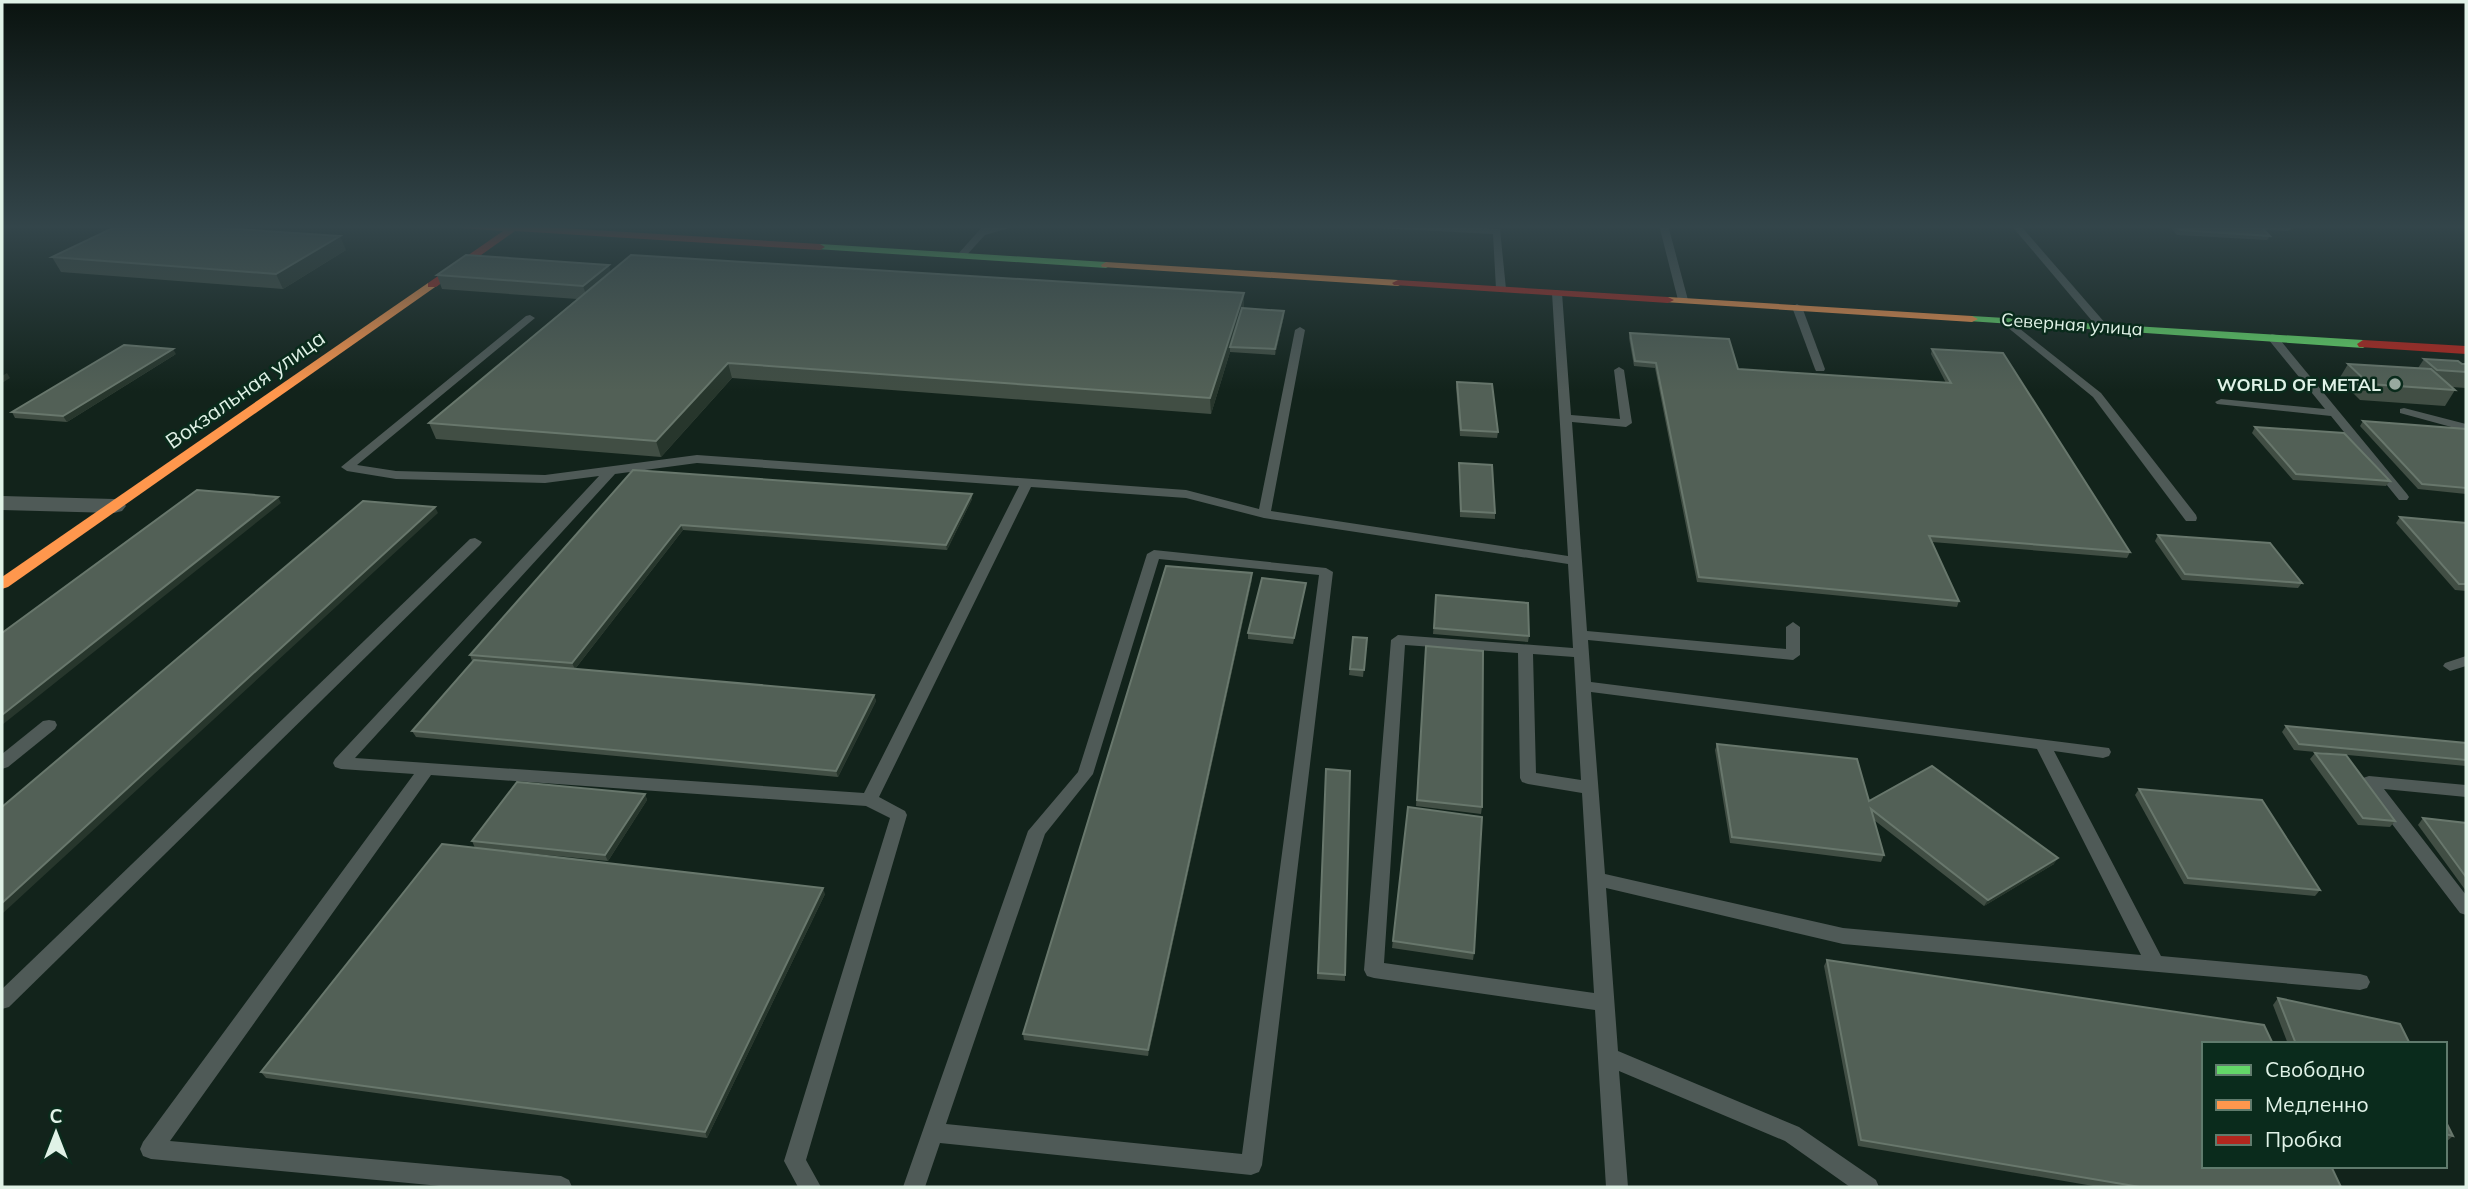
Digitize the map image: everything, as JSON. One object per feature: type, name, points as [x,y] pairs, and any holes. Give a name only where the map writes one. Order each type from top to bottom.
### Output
[{"type":"main road","name":"Вокзальная улица","points":[[2,584],[438,280]]},
{"type":"main road","name":"Северная улица","points":[[1362,280],[2466,350]]},
{"type":"street","points":[[2,503],[114,506]]},
{"type":"lane","points":[[1500,280],[1501,289]]},
{"type":"lane","points":[[1678,280],[1683,300]]},
{"type":"lane","points":[[2063,280],[2102,326]]},
{"type":"lane","points":[[1557,293],[1617,1187]]},
{"type":"lane","points":[[1797,307],[1820,369]]},
{"type":"lane","points":[[530,317],[347,467],[396,475],[545,479],[697,459],[1186,494],[1264,514],[1575,561]]},
{"type":"lane","points":[[2005,320],[2097,395],[2191,518]]},
{"type":"lane","points":[[1264,514],[1300,330]]},
{"type":"lane","points":[[2272,337],[2403,497]]},
{"type":"lane","points":[[1566,418],[1626,423],[1619,370]]},
{"type":"lane","points":[[2221,402],[2334,413]]},
{"type":"lane","points":[[2404,411],[2466,428]]},
{"type":"lane","points":[[611,470],[341,763],[869,800],[899,816],[795,1161],[810,1187]]},
{"type":"lane","points":[[869,800],[1027,482]]},
{"type":"lane","points":[[2,1001],[475,542]]},
{"type":"lane","points":[[914,1187],[933,1132],[1037,831],[1084,774],[1154,554],[1326,572],[1251,1165],[933,1132]]},
{"type":"lane","points":[[1580,635],[1793,655],[1793,627]]},
{"type":"lane","points":[[1582,653],[1398,640],[1374,970],[1605,1003]]},
{"type":"lane","points":[[1525,649],[1528,778],[1591,788]]},
{"type":"lane","points":[[2450,666],[2466,661]]},
{"type":"lane","points":[[1584,686],[2103,752]]},
{"type":"lane","points":[[2,764],[48,725]]},
{"type":"lane","points":[[2042,744],[2155,964]]},
{"type":"lane","points":[[427,769],[151,1149],[561,1187]]},
{"type":"lane","points":[[2466,791],[2369,782],[2466,908]]},
{"type":"lane","points":[[1597,879],[1843,936],[2360,982]]},
{"type":"lane","points":[[1609,1057],[1792,1134],[1868,1187]]},
{"type":"building","points":[[510,280],[590,280],[583,286]]},
{"type":"building","points":[[600,280],[1042,280],[1244,293],[1210,398],[728,363],[656,441],[429,423]]},
{"type":"building","points":[[1242,308],[1284,311],[1275,349],[1230,347]]},
{"type":"building","points":[[1630,333],[1729,339],[1738,369],[1951,383],[1932,349],[2003,353],[2130,552],[1929,536],[1959,601],[1699,577],[1656,363],[1635,361]]},
{"type":"building","points":[[124,345],[173,349],[63,416],[12,412]]},
{"type":"building","points":[[2424,359],[2458,361],[2466,364],[2466,372],[2437,370]]},
{"type":"building","points":[[2348,364],[2431,369],[2455,390],[2369,384]]},
{"type":"building","points":[[1457,382],[1492,384],[1498,432],[1461,430]]},
{"type":"building","points":[[2363,421],[2466,429],[2466,488],[2422,484]]},
{"type":"building","points":[[2255,427],[2344,433],[2390,481],[2296,474]]},
{"type":"building","points":[[1459,463],[1492,465],[1495,513],[1461,511]]},
{"type":"building","points":[[633,470],[972,494],[946,545],[681,525],[572,663],[470,655]]},
{"type":"building","points":[[197,490],[278,497],[2,715],[2,633]]},
{"type":"building","points":[[363,501],[435,507],[2,903],[2,807]]},
{"type":"building","points":[[2400,517],[2466,523],[2466,584],[2459,584]]},
{"type":"building","points":[[2158,535],[2270,543],[2302,583],[2185,574]]},
{"type":"building","points":[[1166,566],[1252,573],[1148,1050],[1023,1034]]},
{"type":"building","points":[[1262,578],[1306,583],[1294,638],[1248,633]]},
{"type":"building","points":[[1436,595],[1528,603],[1529,636],[1434,628]]},
{"type":"building","points":[[1353,637],[1367,638],[1364,670],[1350,669]]},
{"type":"building","points":[[1426,646],[1483,651],[1482,807],[1417,800]]},
{"type":"building","points":[[474,660],[874,695],[836,771],[412,731]]},
{"type":"building","points":[[2286,726],[2466,743],[2466,760],[2299,744]]},
{"type":"building","points":[[1717,744],[1857,759],[1869,801],[1932,766],[2058,858],[1988,900],[1871,809],[1884,855],[1732,837]]},
{"type":"building","points":[[2315,753],[2346,755],[2395,821],[2363,818]]},
{"type":"building","points":[[1326,769],[1350,771],[1345,975],[1318,973]]},
{"type":"building","points":[[517,782],[645,794],[605,855],[472,841]]},
{"type":"building","points":[[2139,789],[2262,800],[2320,890],[2188,878]]},
{"type":"building","points":[[1408,807],[1482,817],[1474,953],[1393,941]]},
{"type":"building","points":[[2423,818],[2466,823],[2466,877]]},
{"type":"building","points":[[442,844],[823,888],[705,1132],[261,1072]]},
{"type":"building","points":[[1827,960],[2264,1025],[2272,1042],[2202,1042],[2202,1168],[2332,1168],[2341,1187],[2140,1187],[1861,1140]]},
{"type":"building","points":[[2278,998],[2400,1024],[2409,1042],[2295,1042]]},
{"type":"building","points":[[2447,1124],[2453,1136],[2447,1134]]},
{"type":"traffic: fast","points":[[1972,319],[2363,344]]},
{"type":"traffic: slow","points":[[1357,280],[1398,283]]},
{"type":"traffic: slow","points":[[2,584],[432,285]]},
{"type":"traffic: slow","points":[[1668,300],[1972,319]]},
{"type":"traffic: jam","points":[[432,285],[438,280]]},
{"type":"traffic: jam","points":[[1398,283],[1668,300]]},
{"type":"traffic: jam","points":[[2363,344],[2466,350]]},
{"type":"place","name":"WORLD OF METAL","points":[[2395,384]]}]
